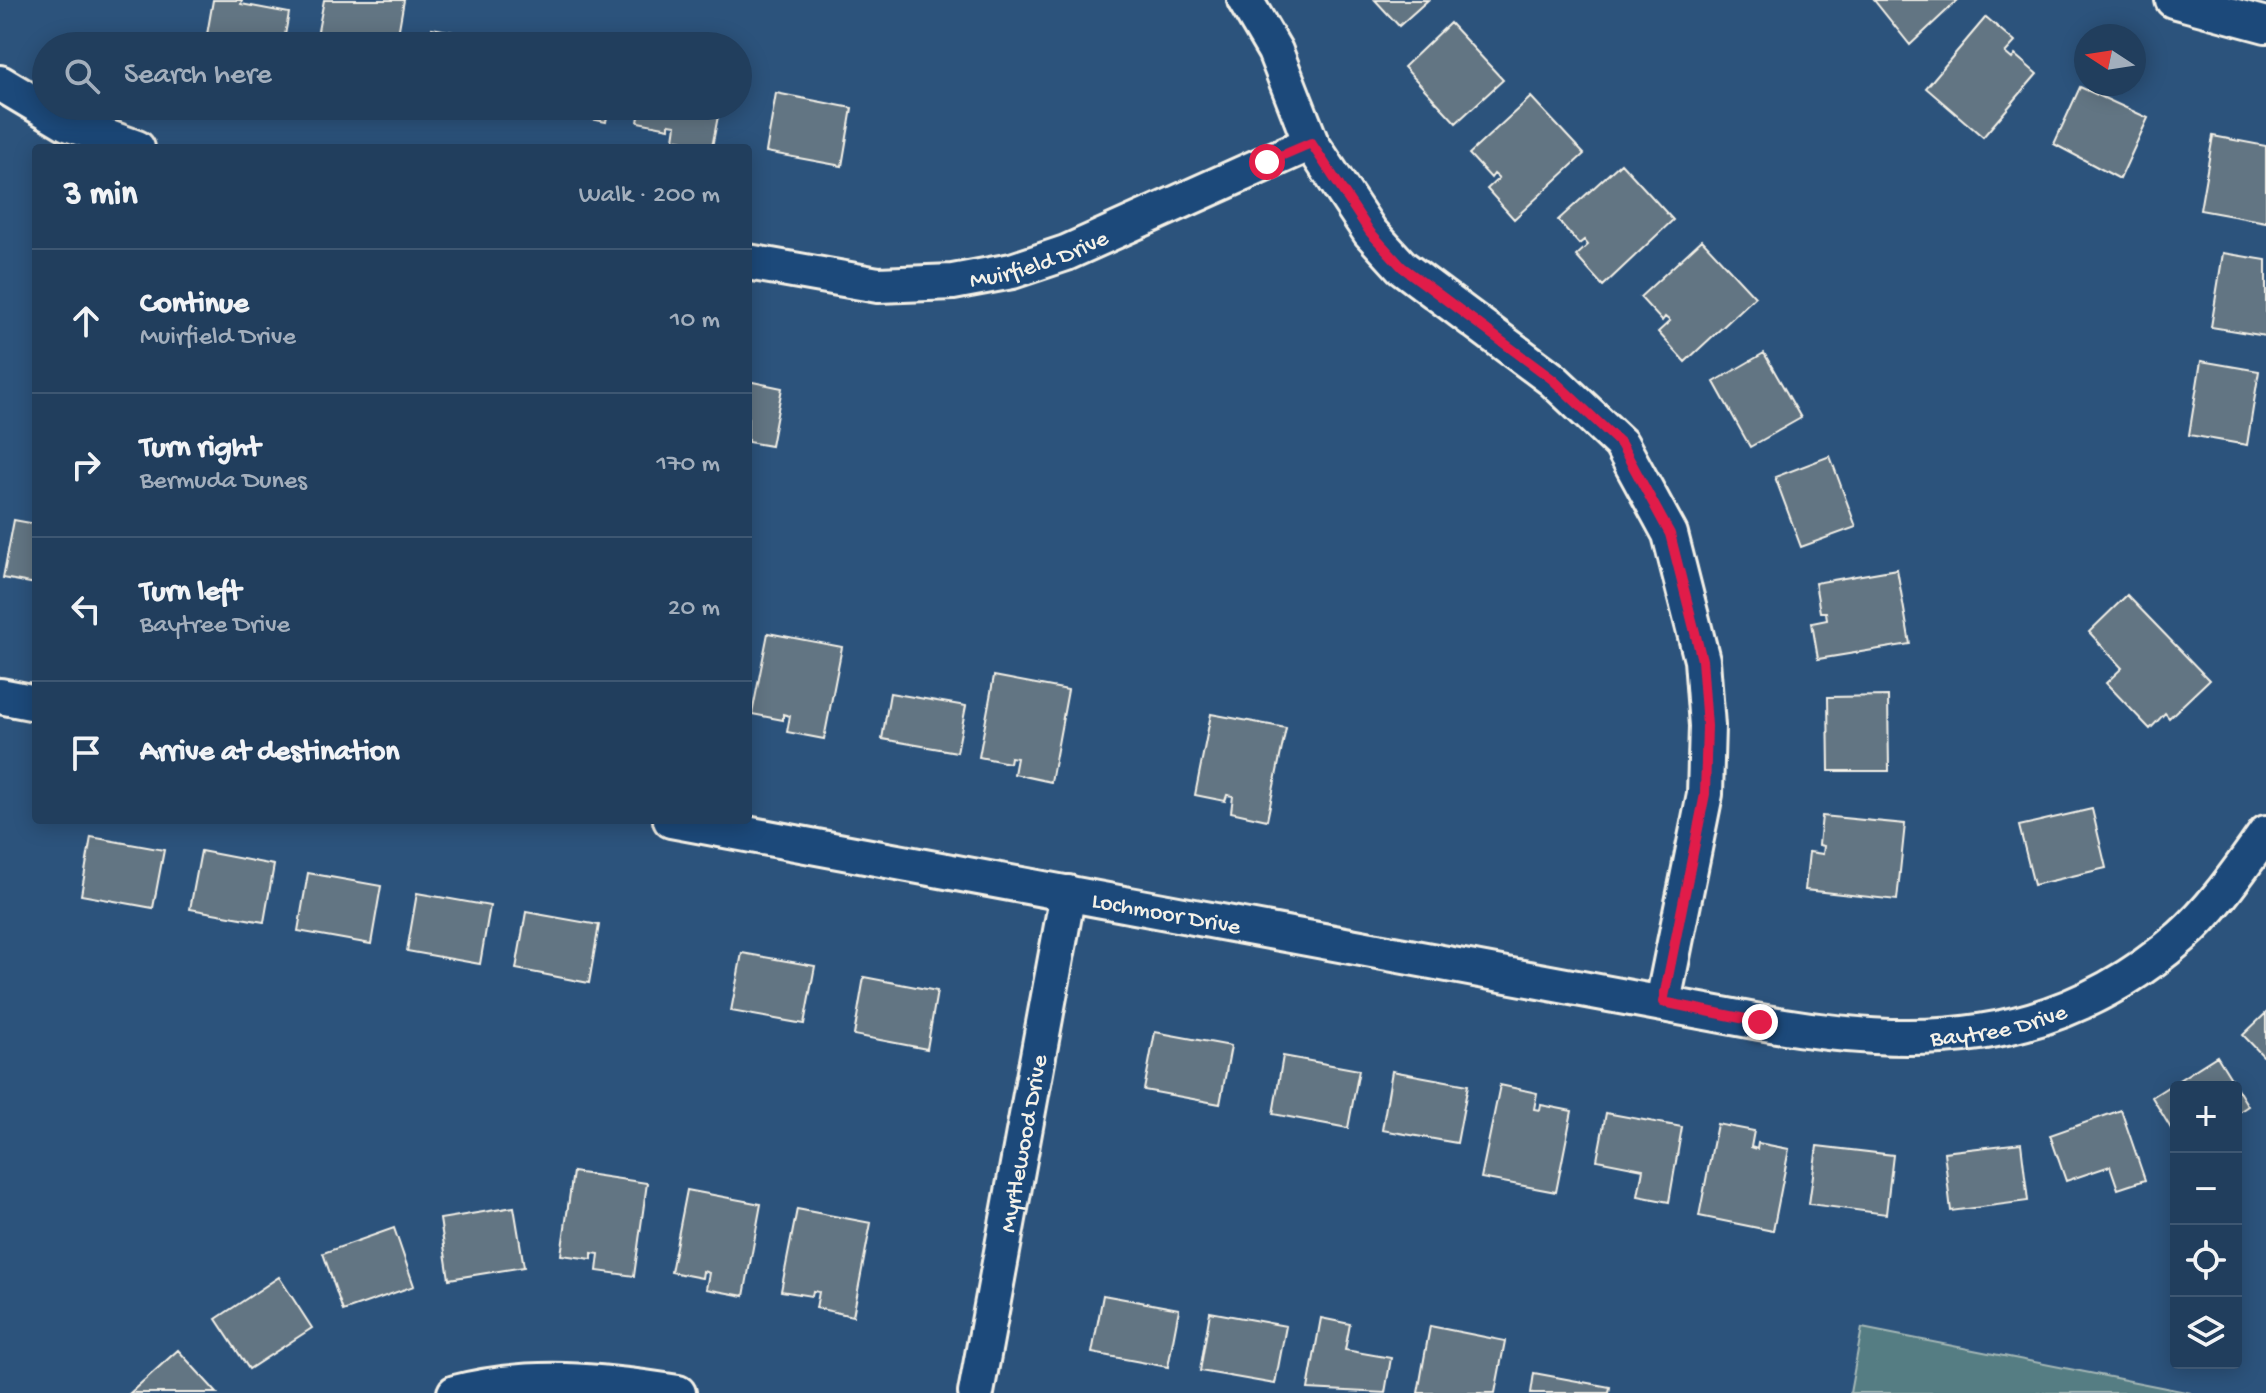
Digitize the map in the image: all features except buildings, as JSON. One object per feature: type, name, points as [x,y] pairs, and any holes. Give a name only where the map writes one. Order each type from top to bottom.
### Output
[{"type":"street","points":[[1245,0],[1275,51],[1311,143],[1370,232],[1402,267],[1552,379],[1621,444],[1670,534],[1702,660],[1707,726],[1705,794],[1663,1002]]},
{"type":"street","points":[[2173,0],[2266,25]]},
{"type":"street","points":[[0,83],[32,102]]},
{"type":"street","points":[[62,120],[126,144]]},
{"type":"street","name":"Muirfield Drive","points":[[752,263],[878,285],[953,282],[1012,271],[1066,253],[1311,143]]},
{"type":"street","points":[[0,696],[32,702]]},
{"type":"street","name":"Lochmoor Drive","points":[[693,824],[1663,1002]]},
{"type":"street","name":"Baytree Drive","points":[[1663,1002],[1821,1033],[1879,1038],[1952,1037],[2026,1025],[2095,993],[2181,937],[2224,891],[2266,833]]},
{"type":"street","name":"Myrtlewood Drive","points":[[976,1393],[1068,893]]},
{"type":"street","points":[[455,1393],[491,1384],[537,1379],[590,1380],[678,1393]]},
{"type":"green space","points":[[1862,1328],[2191,1393],[1850,1393]]},
{"type":"route","points":[[1267,162],[1311,143],[1370,232],[1402,267],[1458,312],[1552,379],[1621,444],[1670,534],[1702,660],[1707,726],[1705,794],[1676,951],[1663,1002],[1760,1022]]}]
